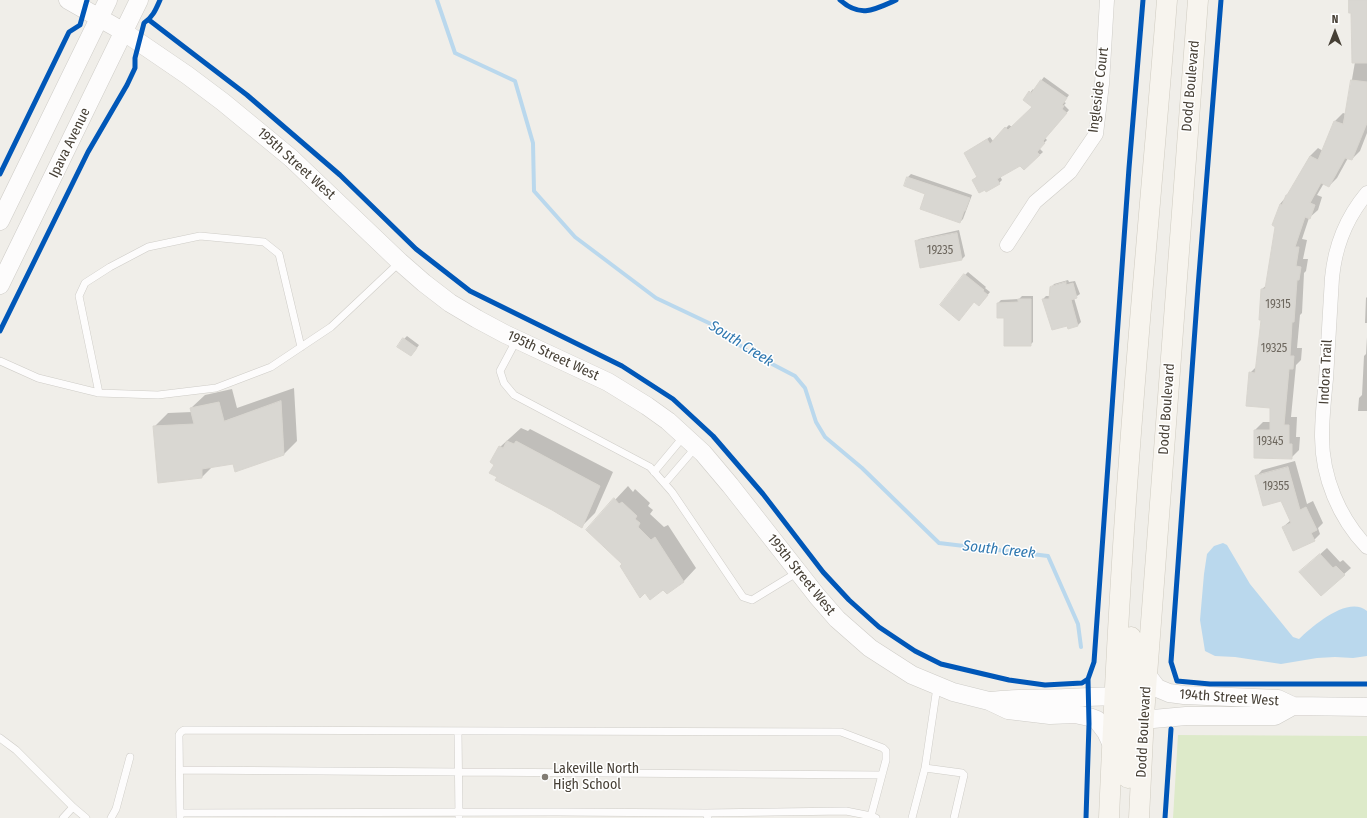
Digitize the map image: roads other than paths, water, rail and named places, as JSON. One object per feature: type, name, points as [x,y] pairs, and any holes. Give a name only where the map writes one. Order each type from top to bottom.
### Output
[{"type":"main road","points":[[1109,818],[1114,697],[1129,462],[1156,148],[1166,0]]},
{"type":"main road","name":"Dodd Boulevard","points":[[1139,818],[1144,715],[1198,0]]},
{"type":"main road","points":[[1129,462],[1138,481],[1130,663],[1134,697],[1137,707],[1144,715]]},
{"type":"main road","points":[[1114,697],[1121,707],[1126,720],[1129,757],[1127,818]]},
{"type":"street","name":"195th Street West","points":[[68,0],[124,32],[193,80],[256,129],[324,189],[400,262],[450,303],[477,319],[590,373],[619,389],[658,414],[690,442],[730,485],[837,619],[858,639],[899,668],[953,692],[989,701],[1008,710],[1050,715],[1084,715],[1097,720],[1106,732],[1112,745]]},
{"type":"street","name":"Ipava Avenue","points":[[0,221],[108,0]]},
{"type":"street","name":"Ipava Avenue","points":[[0,285],[139,0]]},
{"type":"street","name":"Ingleside Court","points":[[1007,245],[1035,202],[1070,172],[1096,134],[1102,84],[1107,0]]},
{"type":"street","name":"Indora Trail","points":[[1367,193],[1348,221],[1334,257],[1322,437],[1325,467],[1334,496],[1349,525],[1367,547]]},
{"type":"street","name":"194th Street West","points":[[1147,675],[1157,688],[1169,693],[1278,699],[1293,706],[1367,707]]},
{"type":"street","name":"195th Street West","points":[[989,701],[1014,698],[1065,698],[1100,695],[1114,697]]},
{"type":"street","name":"194th Street West","points":[[1144,715],[1153,719],[1186,716],[1275,716],[1293,706]]},
{"type":"lane","points":[[99,393],[79,296],[85,283],[110,267],[148,247],[200,236],[264,242],[279,254],[301,347]]},
{"type":"lane","points":[[0,361],[38,378],[99,393],[158,395],[216,388],[271,367],[301,347],[330,327],[400,262]]},
{"type":"lane","points":[[517,339],[500,371],[504,383],[514,395],[650,467],[672,492],[743,597],[752,600],[798,572]]},
{"type":"lane","points":[[654,472],[690,442]]},
{"type":"lane","points":[[665,483],[690,442]]},
{"type":"lane","points":[[912,818],[926,768],[937,685]]},
{"type":"lane","points":[[184,730],[841,732],[883,748],[886,751],[872,817],[846,811],[707,816],[180,816],[180,770],[180,736],[181,732],[184,730]]},
{"type":"lane","points":[[458,731],[459,815]]},
{"type":"lane","points":[[0,738],[16,750],[86,818]]},
{"type":"lane","points":[[111,818],[116,809],[130,757]]},
{"type":"lane","points":[[926,768],[962,773],[964,775],[954,818]]},
{"type":"lane","points":[[180,770],[882,775]]},
{"type":"lane","points":[[63,818],[73,807]]},
{"type":"water","points":[[1223,543],[1227,545],[1250,584],[1293,637],[1299,639],[1322,620],[1341,609],[1359,607],[1367,611],[1367,656],[1353,658],[1317,658],[1281,664],[1235,657],[1215,656],[1205,651],[1200,620],[1207,554],[1214,546]]},
{"type":"waterway","name":"South Creek","points":[[437,0],[455,53],[515,81],[533,143],[534,191],[575,237],[656,298],[711,324],[749,352],[795,376],[805,388],[816,422],[825,437],[862,468],[939,543],[1048,556],[1078,624],[1081,647]]},
{"type":"place","name":"Lakeville North High School","points":[[545,777]]}]
